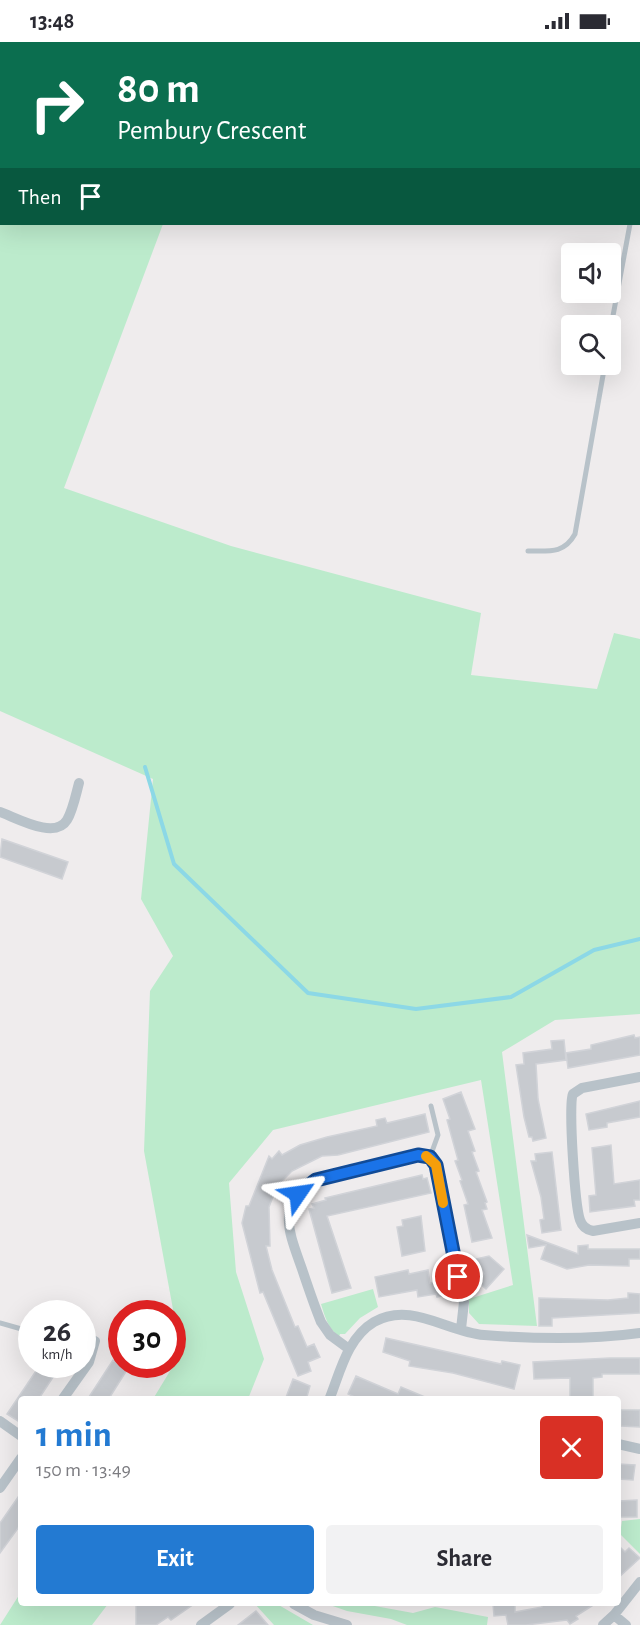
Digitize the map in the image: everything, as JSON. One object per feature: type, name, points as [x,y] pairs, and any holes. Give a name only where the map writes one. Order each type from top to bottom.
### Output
[{"type":"street","points":[[0,812],[48,829],[59,827],[67,821],[79,783]]},
{"type":"street","points":[[640,1077],[582,1088],[573,1094],[570,1104],[574,1138],[573,1175],[580,1222],[588,1230],[594,1231],[640,1223]]},
{"type":"street","points":[[349,1349],[330,1335],[321,1322],[288,1229],[292,1203],[305,1186],[316,1180],[418,1155],[430,1157],[436,1165],[455,1266],[462,1289],[464,1314],[461,1329]]},
{"type":"street","points":[[331,1396],[349,1349],[364,1329],[387,1316],[411,1315],[482,1335],[640,1333]]},
{"type":"street","points":[[64,1396],[75,1378]]},
{"type":"street","points":[[0,1421],[18,1434]]},
{"type":"street","points":[[621,1445],[640,1449]]},
{"type":"street","points":[[0,1488],[18,1462]]},
{"type":"street","points":[[603,1625],[614,1615],[640,1582]]},
{"type":"street","points":[[201,1625],[227,1606]]},
{"type":"street","points":[[298,1606],[314,1615],[347,1625]]},
{"type":"street","points":[[614,1615],[626,1625]]},
{"type":"lane","points":[[613,315],[630,225]]},
{"type":"lane","points":[[528,551],[556,551],[568,545],[574,534],[603,375]]},
{"type":"lane","points":[[430,1157],[438,1135],[431,1106]]},
{"type":"lane","points":[[0,1323],[18,1328]]},
{"type":"green space","points":[[0,225],[163,225],[64,488],[231,546],[481,613],[471,675],[597,689],[614,633],[640,639],[640,1014],[555,1020],[502,1052],[537,1326],[479,1324],[469,1313],[469,1299],[513,1285],[481,1080],[273,1130],[229,1183],[236,1272],[264,1359],[249,1396],[155,1396],[166,1378],[186,1378],[186,1300],[171,1300],[144,1151],[150,991],[173,956],[141,899],[153,779],[0,711]]},
{"type":"green space","points":[[373,1289],[378,1307],[360,1318],[345,1334],[340,1334],[339,1337],[335,1334],[321,1304]]},
{"type":"green space","points":[[640,1519],[640,1554],[621,1535],[622,1521]]},
{"type":"green space","points":[[18,1597],[18,1606],[106,1606],[92,1625],[0,1625]]},
{"type":"green space","points":[[257,1606],[280,1606],[313,1625],[274,1625]]},
{"type":"green space","points":[[333,1606],[375,1606],[413,1613],[435,1607],[488,1617],[487,1625],[407,1625],[391,1619]]},
{"type":"building","points":[[2,839],[68,862],[62,879],[0,857]]},
{"type":"building","points":[[634,1035],[635,1038],[640,1037],[640,1055],[568,1068],[566,1053],[591,1049],[591,1045]]},
{"type":"building","points":[[564,1040],[566,1060],[536,1064],[538,1099],[546,1138],[533,1141],[532,1137],[529,1137],[524,1117],[516,1065],[524,1064],[523,1053],[552,1049],[551,1041]]},
{"type":"building","points":[[461,1092],[475,1129],[468,1131],[479,1171],[476,1172],[487,1202],[485,1203],[487,1209],[482,1210],[492,1238],[472,1242],[464,1205],[468,1204],[455,1161],[458,1160],[447,1120],[450,1119],[443,1099]]},
{"type":"building","points":[[640,1101],[640,1117],[607,1123],[607,1127],[589,1130],[586,1114]]},
{"type":"building","points":[[425,1114],[429,1132],[338,1155],[322,1156],[292,1171],[277,1186],[269,1207],[270,1246],[266,1246],[272,1270],[295,1327],[298,1326],[307,1347],[314,1344],[320,1357],[308,1362],[311,1371],[298,1376],[263,1292],[260,1293],[242,1223],[246,1206],[249,1206],[269,1156],[272,1159],[279,1151],[282,1155],[300,1145],[377,1126],[376,1120],[385,1118],[387,1123]]},
{"type":"building","points":[[611,1145],[614,1184],[640,1180],[640,1200],[634,1200],[635,1206],[590,1212],[589,1196],[596,1195],[592,1148]]},
{"type":"building","points":[[552,1152],[561,1230],[542,1233],[540,1220],[544,1219],[541,1197],[531,1161],[536,1161],[535,1154]]},
{"type":"building","points":[[422,1175],[423,1179],[427,1178],[431,1193],[327,1216],[351,1288],[332,1293],[309,1209],[314,1208],[312,1204],[326,1200],[325,1198]]},
{"type":"building","points":[[421,1216],[425,1251],[402,1256],[397,1227],[403,1226],[402,1220]]},
{"type":"building","points":[[527,1235],[578,1254],[578,1246],[588,1245],[588,1249],[640,1249],[640,1259],[629,1259],[629,1266],[589,1265],[567,1269],[541,1259],[546,1245],[529,1248]]},
{"type":"building","points":[[489,1256],[504,1269],[486,1289],[478,1282],[484,1274],[476,1259]]},
{"type":"building","points":[[408,1270],[409,1274],[428,1270],[430,1283],[447,1279],[450,1294],[418,1297],[417,1290],[379,1297],[375,1277]]},
{"type":"building","points":[[628,1293],[640,1294],[640,1313],[552,1318],[552,1326],[539,1326],[539,1298],[608,1300],[628,1298]]},
{"type":"building","points":[[386,1338],[501,1364],[502,1361],[520,1365],[514,1389],[453,1373],[409,1366],[410,1361],[383,1352]]},
{"type":"building","points":[[640,1358],[640,1374],[602,1374],[602,1377],[593,1378],[593,1396],[570,1396],[570,1378],[534,1379],[533,1362]]},
{"type":"building","points":[[108,1368],[108,1378],[122,1378],[111,1396],[90,1396]]},
{"type":"building","points":[[356,1376],[398,1394],[401,1387],[422,1396],[352,1396],[348,1394]]},
{"type":"building","points":[[31,1378],[52,1378],[41,1396],[19,1396]]},
{"type":"building","points":[[293,1379],[310,1386],[307,1396],[287,1396]]},
{"type":"building","points":[[18,1398],[18,1421],[7,1414]]},
{"type":"building","points":[[621,1410],[640,1410],[640,1427],[621,1426]]},
{"type":"building","points":[[621,1464],[635,1465],[633,1480],[621,1479]]},
{"type":"building","points":[[18,1497],[18,1528],[0,1553],[0,1523]]},
{"type":"building","points":[[637,1500],[637,1517],[621,1517],[621,1501]]},
{"type":"building","points":[[621,1548],[625,1552],[629,1548],[640,1558],[621,1575]]},
{"type":"building","points":[[136,1606],[191,1606],[171,1620],[168,1617],[156,1625],[136,1625]]},
{"type":"building","points":[[493,1606],[515,1606],[515,1612],[542,1606],[592,1606],[576,1616],[578,1619],[570,1624],[567,1620],[508,1625],[506,1615],[494,1616]]},
{"type":"building","points":[[256,1611],[268,1625],[238,1625]]},
{"type":"waterway","points":[[145,767],[174,864],[308,993],[416,1009],[511,997],[594,950],[640,939]]},
{"type":"slow traffic","points":[[426,1156],[434,1160],[436,1165],[443,1203]]},
{"type":"route","points":[[298,1194],[305,1186],[316,1180],[418,1155],[430,1157],[436,1165],[458,1277]]}]
